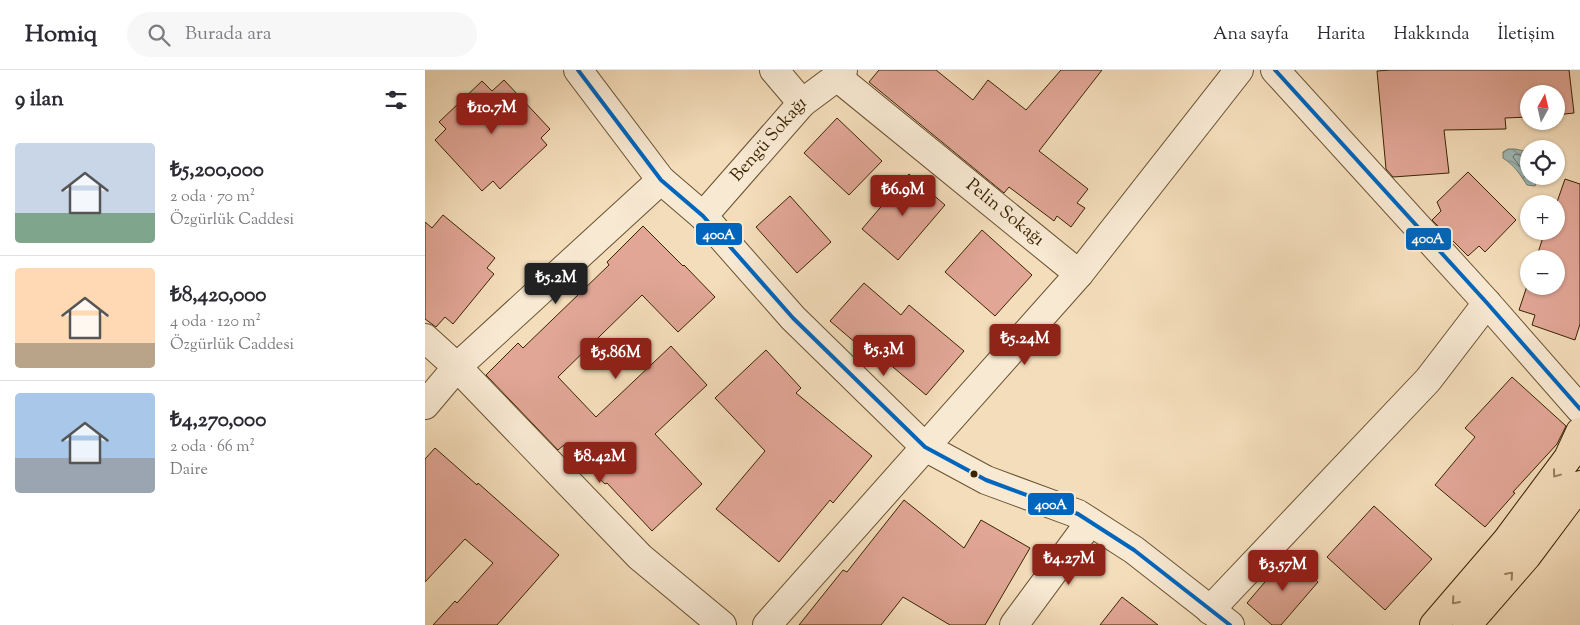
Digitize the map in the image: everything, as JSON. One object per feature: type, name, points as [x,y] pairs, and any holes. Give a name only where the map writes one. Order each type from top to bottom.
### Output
[{"type":"main road","points":[[1434,625],[1507,540],[1569,458],[1580,432]]},
{"type":"main road","points":[[1467,625],[1527,556],[1580,485]]},
{"type":"street","points":[[578,70],[661,180],[703,216],[793,318],[925,447],[987,480],[1078,514],[1134,550],[1220,617],[1428,380],[1487,303]]},
{"type":"street","points":[[774,70],[802,103]]},
{"type":"street","points":[[767,625],[1079,274],[1239,70]]},
{"type":"street","points":[[1275,70],[1487,303],[1580,409]]},
{"type":"street","name":"Bengü Sokağı","points":[[703,216],[802,103],[840,73]]},
{"type":"street","name":"Pelin Sokağı","points":[[840,73],[1079,274]]},
{"type":"street","points":[[425,405],[457,367],[661,180]]},
{"type":"street","points":[[425,338],[457,367],[640,557],[721,625]]},
{"type":"street","points":[[1014,625],[1090,522]]},
{"type":"water","points":[[1508,149],[1520,150],[1520,174],[1503,158],[1503,152]]},
{"type":"building","points":[[879,70],[936,70],[973,100],[988,80],[1026,110],[1061,70],[1102,70],[1039,151],[1088,189],[1077,203],[1085,208],[1071,227],[1057,216],[1054,221],[1009,187],[1004,193],[869,82]]},
{"type":"building","points":[[1569,70],[1574,113],[1565,114],[1565,85],[1520,85],[1520,117],[1505,118],[1506,129],[1444,130],[1449,173],[1393,177],[1386,169],[1377,71]]},
{"type":"building","points":[[504,80],[550,129],[541,138],[547,145],[500,189],[493,181],[482,191],[435,140],[446,129],[439,122],[482,81],[492,91]]},
{"type":"building","points":[[837,118],[882,161],[849,195],[804,153]]},
{"type":"building","points":[[1468,172],[1516,220],[1485,252],[1479,246],[1468,256],[1432,220],[1441,211],[1437,202]]},
{"type":"building","points":[[909,174],[945,205],[898,260],[862,229]]},
{"type":"building","points":[[1565,179],[1580,184],[1580,324],[1575,340],[1532,325],[1535,315],[1519,310],[1524,295],[1565,295],[1565,250],[1539,250],[1542,240],[1565,240],[1565,195],[1559,195],[1563,185],[1565,185]]},
{"type":"building","points":[[790,196],[831,242],[797,273],[756,227]]},
{"type":"building","points":[[443,215],[495,258],[487,268],[494,274],[453,324],[445,317],[436,327],[425,319],[425,222],[432,228]]},
{"type":"building","points":[[643,226],[715,297],[678,332],[642,295],[558,377],[596,417],[671,346],[707,385],[655,434],[702,484],[652,531],[607,483],[605,484],[564,445],[558,450],[486,375],[518,343],[523,348],[609,265],[607,262]]},
{"type":"building","points":[[982,230],[1032,275],[995,316],[945,272]]},
{"type":"building","points":[[864,283],[901,315],[909,305],[964,351],[926,395],[861,340],[857,344],[830,321]]},
{"type":"building","points":[[766,350],[801,388],[796,393],[872,456],[833,503],[830,500],[779,562],[716,509],[765,451],[715,398]]},
{"type":"building","points":[[1512,377],[1566,426],[1557,444],[1513,492],[1515,493],[1485,527],[1435,485],[1475,437],[1465,428]]},
{"type":"building","points":[[435,448],[477,485],[478,483],[559,555],[497,625],[433,625],[455,601],[457,603],[493,563],[465,539],[425,582],[425,459]]},
{"type":"building","points":[[904,500],[964,548],[981,520],[1030,548],[985,625],[950,625],[903,597],[881,625],[799,625],[843,570],[847,572]]},
{"type":"building","points":[[1374,506],[1432,559],[1385,610],[1327,557]]},
{"type":"building","points":[[1288,555],[1318,582],[1281,625],[1272,625],[1247,603]]},
{"type":"building","points":[[1122,597],[1158,625],[1100,625]]},
{"type":"transit line","name":"400A","points":[[578,70],[661,180],[703,216],[793,318],[925,447],[986,480],[1078,514],[1134,550],[1230,625]]},
{"type":"transit line","name":"400A","points":[[1275,70],[1487,303],[1580,409]]}]
